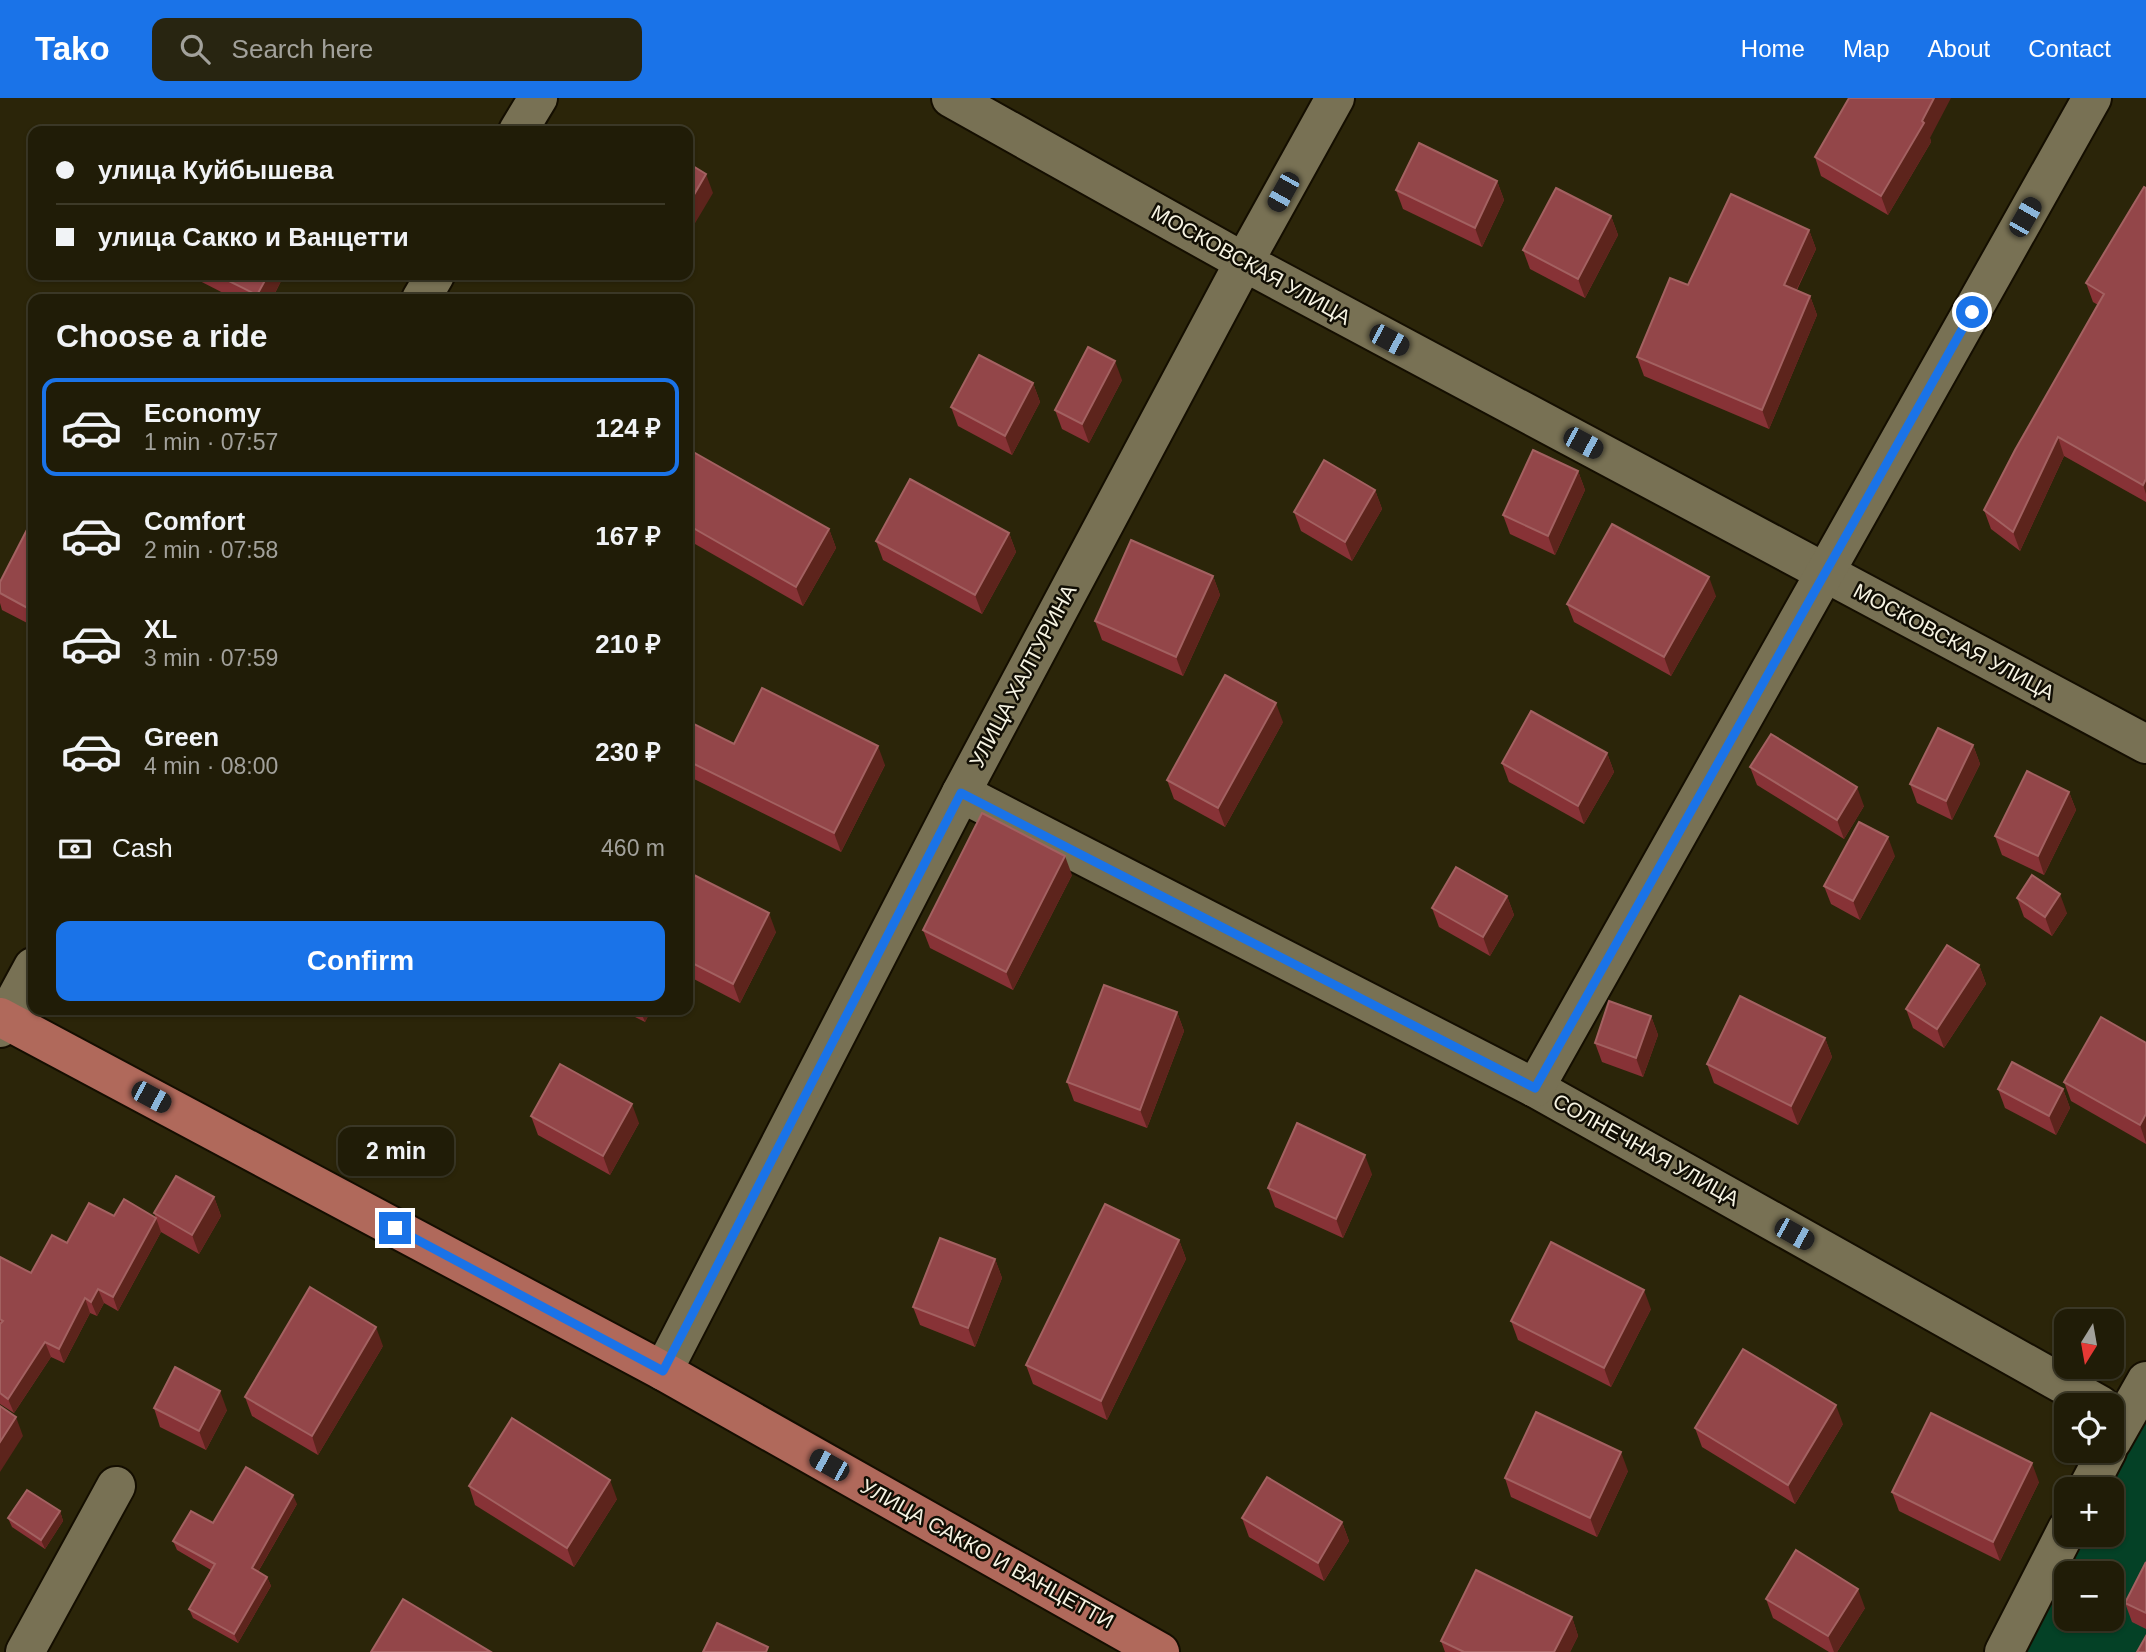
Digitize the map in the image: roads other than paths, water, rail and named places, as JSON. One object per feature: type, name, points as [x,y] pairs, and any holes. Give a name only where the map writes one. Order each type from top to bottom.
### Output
[{"type":"main road","name":"УЛИЦА САККО И ВАНЦЕТТИ","points":[[2,1021],[663,1371],[1160,1652]]},
{"type":"street","points":[[521,126],[538,98]]},
{"type":"street","name":"МОСКОВСКАЯ УЛИЦА","points":[[951,98],[1244,262],[2146,744]]},
{"type":"street","name":"УЛИЦА ХАЛТУРИНА","points":[[663,1371],[961,793],[1244,262],[1335,98]]},
{"type":"street","points":[[1535,1088],[2092,98]]},
{"type":"street","name":"СОЛНЕЧНАЯ УЛИЦА","points":[[961,793],[1535,1088],[2055,1393]]},
{"type":"street","points":[[2,1021],[28,976]]},
{"type":"street","points":[[2124,1409],[2146,1381]]},
{"type":"street","points":[[25,1652],[116,1486]]},
{"type":"street","points":[[2004,1652],[2058,1547]]}]
